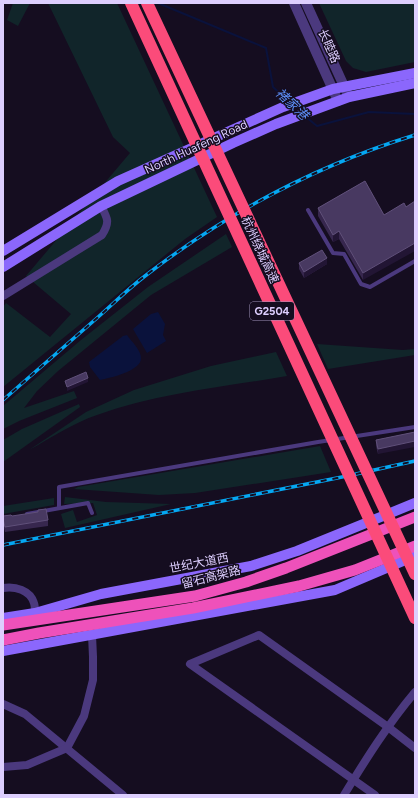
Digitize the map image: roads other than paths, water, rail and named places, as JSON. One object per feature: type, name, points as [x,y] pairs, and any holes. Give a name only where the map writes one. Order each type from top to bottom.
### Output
[{"type":"highway","name":"杭州绕城高速","points":[[130,3],[415,618]]},
{"type":"highway","name":"杭州绕城高速","points":[[147,3],[415,574]]},
{"type":"highway","name":"留石高架路","points":[[3,625],[195,596],[246,582],[334,551],[415,517]]},
{"type":"highway","name":"留石高架路","points":[[3,640],[193,608],[299,586],[355,570],[415,546]]},
{"type":"highway","points":[[35,613],[246,582]]},
{"type":"main road","name":"North Huafeng Road","points":[[3,250],[118,181],[283,107],[344,86],[415,73]]},
{"type":"main road","name":"North Huafeng Road","points":[[3,267],[101,206],[233,143],[349,97],[415,83]]},
{"type":"main road","name":"世纪大道西","points":[[3,618],[35,613],[101,594],[251,566],[297,551],[415,503]]},
{"type":"main road","points":[[3,651],[335,590],[415,556]]},
{"type":"street","name":"长睦路","points":[[294,3],[338,101]]},
{"type":"street","name":"长睦路","points":[[306,3],[349,97]]},
{"type":"street","points":[[3,296],[102,235],[107,227],[108,218],[101,206]]},
{"type":"street","points":[[3,588],[19,588],[28,594],[34,602],[35,613]]},
{"type":"street","points":[[3,767],[27,765],[67,748],[84,716],[93,680],[92,635]]},
{"type":"street","points":[[375,795],[190,664],[259,635],[415,748]]},
{"type":"street","points":[[344,795],[374,745],[415,692]]},
{"type":"street","points":[[3,704],[25,714],[123,795]]},
{"type":"lane","points":[[308,210],[333,253],[344,254],[361,284],[370,287],[415,261]]},
{"type":"lane","points":[[59,508],[59,487],[415,427]]},
{"type":"lane","points":[[24,514],[88,502],[92,513]]},
{"type":"waterway","name":"褚家港","points":[[158,3],[266,48],[273,87],[289,102]]},
{"type":"waterway","name":"褚家港","points":[[306,117],[317,126],[369,112],[415,114]]},
{"type":"railway","points":[[3,400],[139,281],[207,232],[240,212],[308,176],[379,147],[415,135]]},
{"type":"railway","points":[[3,545],[415,461]]}]
